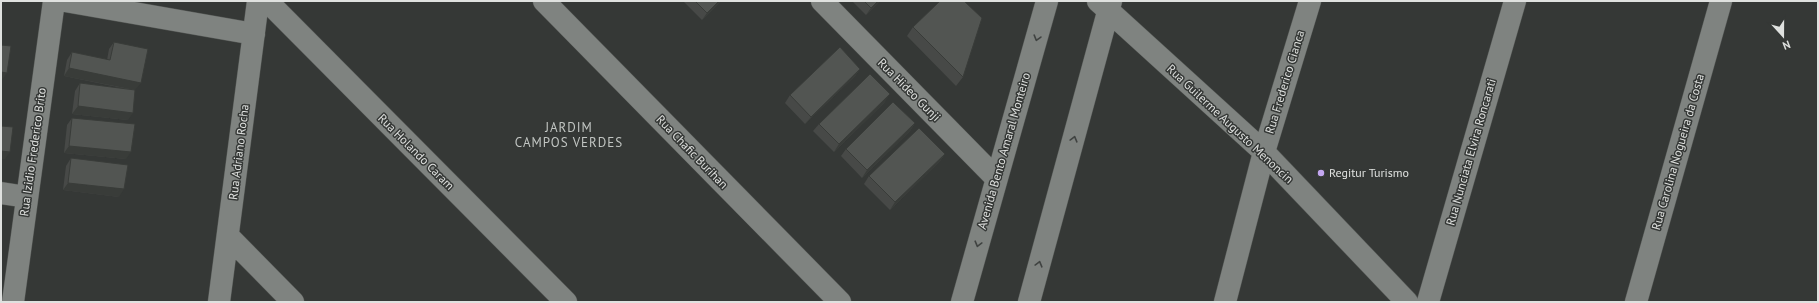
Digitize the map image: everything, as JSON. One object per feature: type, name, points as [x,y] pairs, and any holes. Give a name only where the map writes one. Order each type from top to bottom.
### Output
[{"type":"street","name":"Rua Izidio Frederico Brito","points":[[13,302],[54,1]]},
{"type":"street","points":[[65,1],[254,34]]},
{"type":"street","name":"Rua Adriano Rocha","points":[[219,302],[258,1]]},
{"type":"street","name":"Rua Holando Caram","points":[[267,1],[566,302]]},
{"type":"street","name":"Rua Chafic Burihan","points":[[544,1],[840,302]]},
{"type":"street","name":"Rua Hideo Gunji","points":[[822,1],[996,178]]},
{"type":"street","name":"Avenida Bento Amaral Monteiro","points":[[962,302],[996,178],[1048,1]]},
{"type":"street","name":"Rua Frederico Cianca","points":[[1224,302],[1264,152],[1310,1]]},
{"type":"street","name":"Rua Nunciata Elvira Roncarati","points":[[1428,302],[1515,1]]},
{"type":"street","name":"Rua Carolina Nogueira da Costa","points":[[1636,302],[1721,1]]},
{"type":"street","points":[[1029,302],[1106,4]]},
{"type":"street","name":"Rua Guilerme Augusto Menoncin","points":[[1106,4],[1264,152],[1408,302]]},
{"type":"street","points":[[1,193],[27,197]]},
{"type":"street","points":[[228,236],[293,302]]},
{"type":"building","points":[[695,1],[719,1],[707,13]]},
{"type":"building","points":[[864,1],[878,1],[871,8]]},
{"type":"building","points":[[940,1],[964,1],[982,18],[963,77],[913,27]]},
{"type":"building","points":[[114,42],[148,49],[141,83],[69,68],[72,52],[110,60]]},
{"type":"building","points":[[1,45],[11,46],[7,73],[1,72]]},
{"type":"building","points":[[840,47],[860,69],[811,117],[790,95]]},
{"type":"building","points":[[870,74],[890,94],[839,144],[819,124]]},
{"type":"building","points":[[80,83],[135,90],[133,113],[78,106]]},
{"type":"building","points":[[893,102],[915,123],[867,170],[846,149]]},
{"type":"building","points":[[72,118],[135,124],[131,152],[69,146]]},
{"type":"building","points":[[1,126],[13,127],[10,152],[1,151]]},
{"type":"building","points":[[919,128],[945,154],[895,202],[869,176]]},
{"type":"building","points":[[71,158],[128,165],[124,189],[68,183]]},
{"type":"place","name":"Regitur Turismo","points":[[1321,173]]},
{"type":"district","name":"JARDIM CAMPOS VERDES","points":[[569,134]]}]
